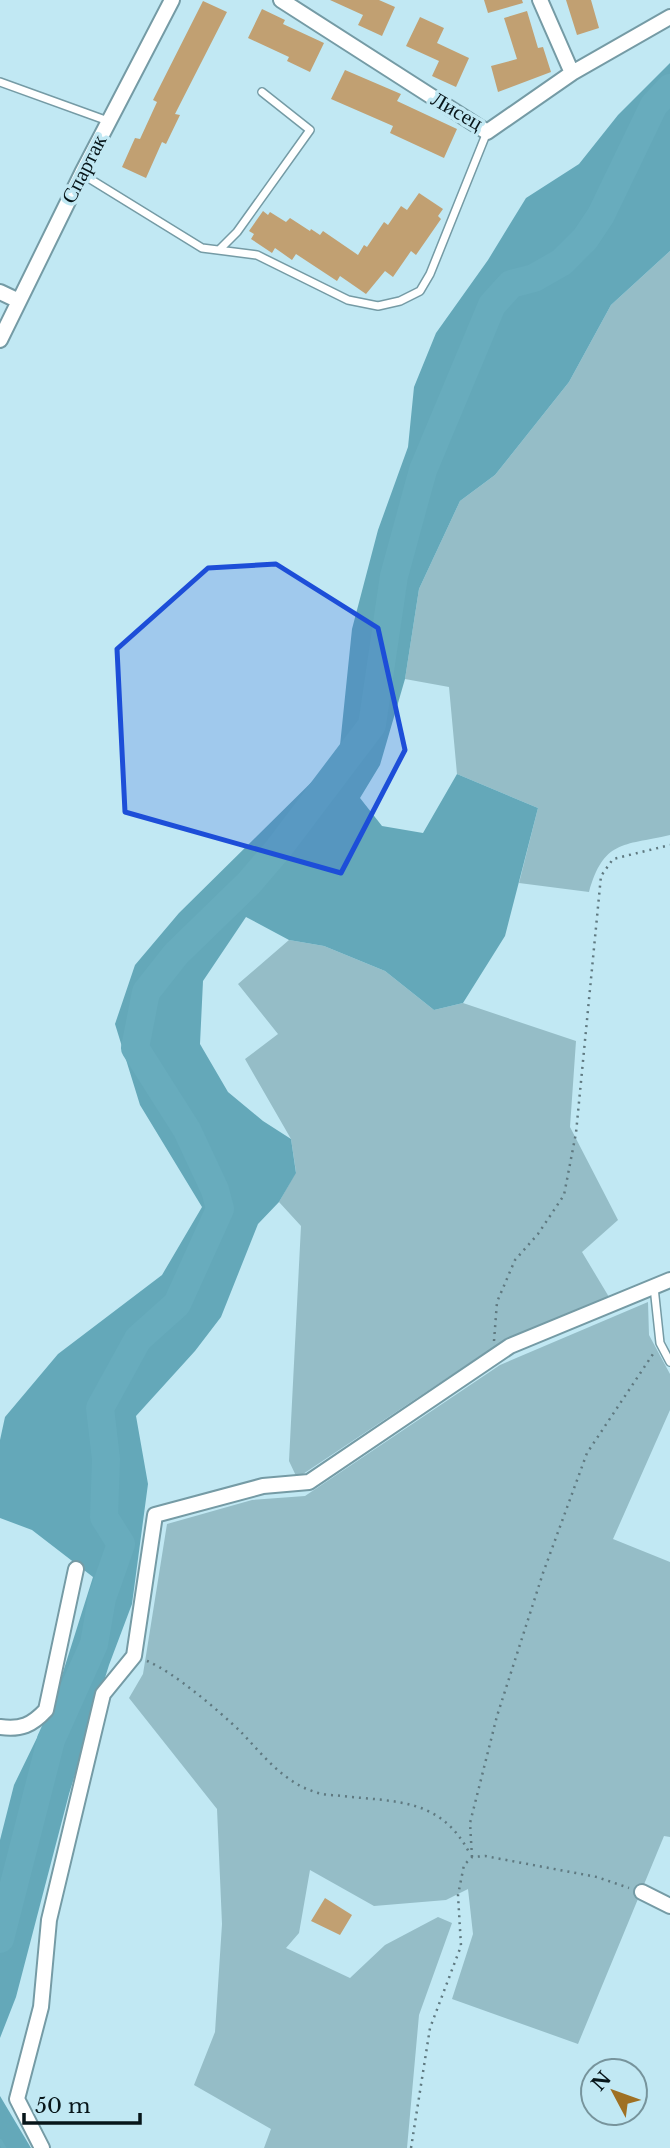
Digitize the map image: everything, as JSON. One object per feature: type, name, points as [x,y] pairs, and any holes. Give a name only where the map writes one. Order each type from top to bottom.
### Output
[{"type":"street","name":"Спартак","points":[[0,340],[82,173],[172,0]]},
{"type":"street","name":"Лисец","points":[[281,0],[486,132],[572,73],[670,17]]},
{"type":"street","points":[[540,0],[572,73]]},
{"type":"street","points":[[0,292],[19,301]]},
{"type":"street","points":[[42,2148],[17,2099],[41,2007],[49,1920],[103,1694],[134,1656],[155,1515],[263,1486],[309,1482],[510,1346],[670,1280]]},
{"type":"street","points":[[0,1727],[22,1728],[35,1722],[46,1710],[76,1569]]},
{"type":"street","points":[[642,1892],[670,1906]]},
{"type":"lane","points":[[0,82],[109,122]]},
{"type":"lane","points":[[220,249],[244,222],[310,130],[262,92]]},
{"type":"lane","points":[[82,173],[202,248],[257,256],[348,300],[378,306],[400,301],[420,291],[430,274],[486,132]]},
{"type":"lane","points":[[654,1287],[660,1343],[670,1362]]},
{"type":"path","points":[[493,1358],[497,1302],[515,1260],[538,1234],[564,1195],[576,1133],[601,876],[613,859],[670,845]]},
{"type":"path","points":[[411,2148],[430,2028],[461,1946],[458,1895],[464,1865],[472,1857],[470,1823],[494,1729],[544,1573],[587,1453],[660,1343]]},
{"type":"path","points":[[134,1656],[164,1668],[238,1730],[278,1772],[315,1792],[405,1801],[435,1814],[461,1835],[472,1857]]},
{"type":"path","points":[[472,1857],[522,1861],[597,1877],[642,1892]]},
{"type":"highlighted area","points":[[276,564],[378,628],[405,750],[341,873],[125,812],[117,649],[208,568]]},
{"type":"green space","points":[[670,251],[670,835],[617,848],[601,863],[589,892],[519,883],[538,808],[457,774],[449,687],[405,679],[419,589],[460,501],[495,475],[569,382],[611,305]]},
{"type":"green space","points":[[289,940],[324,946],[385,971],[434,1010],[463,1003],[576,1041],[570,1127],[618,1220],[582,1252],[609,1297],[483,1354],[297,1478],[289,1461],[301,1226],[279,1202],[296,1172],[291,1139],[245,1059],[278,1034],[238,984]]},
{"type":"green space","points":[[648,1302],[649,1335],[670,1374],[670,1410],[613,1539],[670,1562],[670,1837],[664,1836],[578,2044],[452,1999],[473,1934],[468,1889],[446,1900],[374,1906],[310,1870],[299,1933],[286,1948],[350,1978],[385,1945],[438,1917],[452,1923],[419,2015],[407,2148],[264,2148],[271,2129],[194,2085],[215,2032],[222,1924],[217,1809],[129,1698],[143,1674],[167,1524],[252,1500],[305,1496],[500,1365]]},
{"type":"shaded area","points":[[670,63],[670,251],[611,305],[569,382],[495,475],[460,501],[419,589],[405,679],[380,765],[360,798],[382,826],[423,833],[457,774],[538,808],[505,936],[463,1003],[434,1010],[385,971],[324,946],[289,940],[246,917],[203,981],[200,1044],[228,1092],[263,1121],[291,1139],[296,1173],[279,1202],[258,1224],[221,1317],[195,1351],[136,1416],[148,1484],[132,1604],[109,1665],[69,1794],[16,1997],[0,2038],[0,1840],[14,1785],[52,1707],[93,1577],[32,1530],[0,1518],[0,1440],[5,1417],[58,1354],[162,1275],[202,1207],[140,1105],[115,1024],[135,965],[179,913],[339,755],[352,629],[378,530],[408,447],[414,387],[436,333],[488,260],[526,198],[579,164],[618,115]]},
{"type":"shaded area","points":[[0,2096],[31,2148],[0,2148]]},
{"type":"building","points":[[330,0],[379,0],[395,7],[382,36],[358,25],[363,15]]},
{"type":"building","points":[[484,0],[522,0],[523,3],[488,13]]},
{"type":"building","points":[[566,0],[591,0],[599,28],[577,35]]},
{"type":"building","points":[[203,1],[227,12],[175,114],[180,115],[166,144],[162,142],[146,178],[122,167],[135,138],[140,139],[157,102],[153,100]]},
{"type":"building","points":[[262,9],[285,20],[283,24],[324,43],[310,72],[287,61],[289,57],[248,38]]},
{"type":"building","points":[[527,11],[538,48],[543,47],[551,72],[498,92],[491,66],[517,59],[504,18]]},
{"type":"building","points":[[420,17],[444,28],[437,43],[469,58],[456,87],[432,76],[439,61],[406,46]]},
{"type":"building","points":[[345,70],[401,94],[397,101],[457,129],[444,158],[390,133],[393,126],[331,99]]},
{"type":"building","points":[[419,193],[443,209],[438,216],[441,219],[416,255],[411,251],[393,277],[385,271],[366,294],[340,276],[337,281],[296,254],[292,260],[275,248],[272,253],[251,239],[254,234],[249,231],[263,211],[268,215],[270,212],[286,222],[290,218],[320,235],[323,231],[358,255],[364,245],[367,247],[384,222],[388,225],[401,206],[407,210]]},
{"type":"building","points":[[325,1898],[352,1915],[340,1935],[311,1921]]},
{"type":"waterway","points":[[0,1939],[51,1740],[94,1644],[102,1598],[121,1544],[104,1517],[106,1459],[100,1408],[138,1339],[177,1304],[220,1209],[215,1190],[187,1130],[135,1048],[146,992],[176,954],[249,883],[279,848],[372,725],[394,576],[423,470],[492,305],[511,284],[534,278],[562,262],[585,239],[601,215],[654,105],[670,88]]},
{"type":"waterway","points":[[0,2141],[4,2148]]}]
